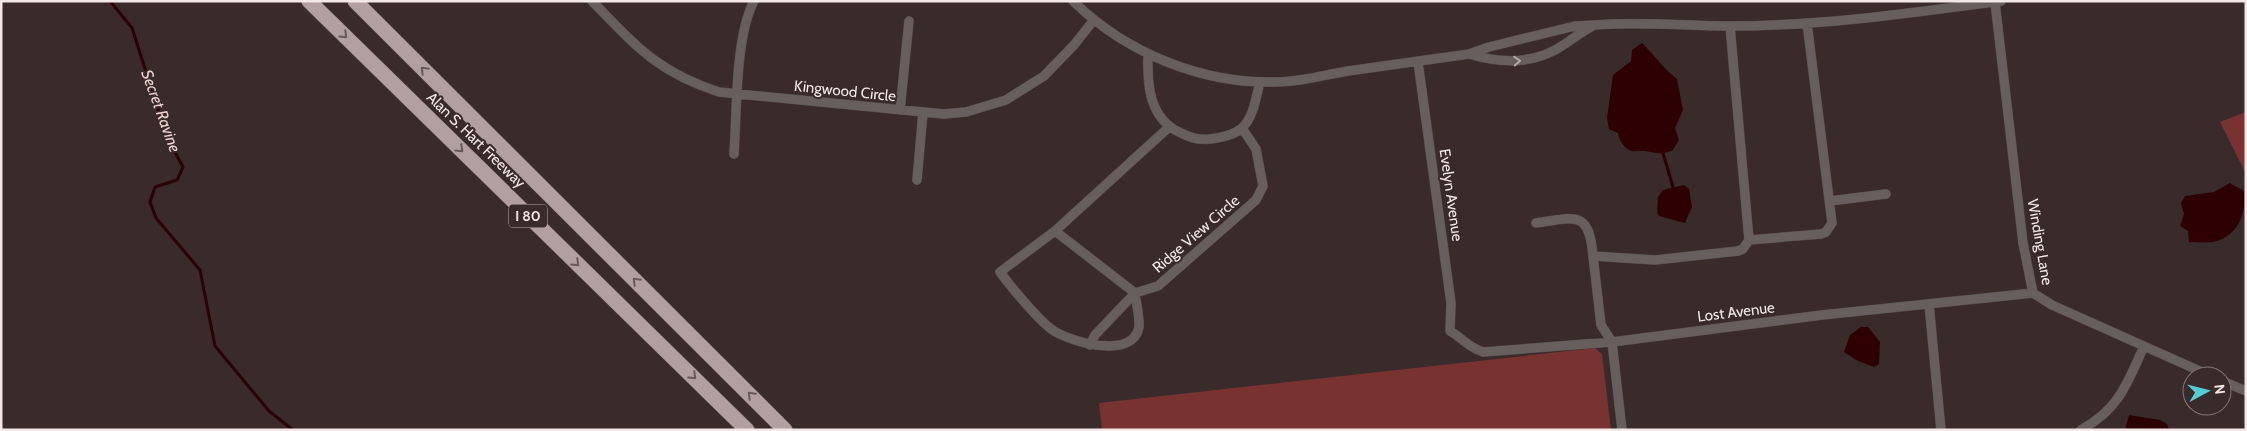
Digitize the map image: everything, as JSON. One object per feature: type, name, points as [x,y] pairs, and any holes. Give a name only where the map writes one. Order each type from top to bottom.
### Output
[{"type":"highway","name":"Alan S. Hart Freeway","points":[[310,1],[747,430]]},
{"type":"highway","name":"Alan S. Hart Freeway","points":[[355,1],[785,430]]},
{"type":"street","name":"Kingwood Circle","points":[[592,1],[657,65],[693,84],[719,92],[944,114],[966,112],[1006,100],[1044,76],[1074,46],[1093,21]]},
{"type":"street","points":[[734,154],[745,29],[754,1]]},
{"type":"street","points":[[1073,1],[1093,21],[1120,40],[1148,54],[1189,70],[1222,78],[1260,82],[1306,80],[1346,72],[1469,54],[1489,47],[1575,26],[1627,22],[1730,26],[1807,23],[1859,19],[1998,2]]},
{"type":"street","name":"Winding Lane","points":[[1998,2],[2023,243],[2033,293],[2052,305],[2189,366]]},
{"type":"street","points":[[900,110],[909,22]]},
{"type":"street","points":[[1749,240],[1826,232],[1832,223],[1807,23]]},
{"type":"street","points":[[1469,54],[1497,62],[1531,60],[1559,47],[1579,32],[1594,25]]},
{"type":"street","points":[[1593,256],[1655,260],[1743,249],[1749,240],[1750,231],[1730,26]]},
{"type":"street","points":[[1148,54],[1147,79],[1150,96],[1158,116],[1168,128],[1197,140],[1220,138],[1242,128],[1252,110],[1260,82]]},
{"type":"street","name":"Evelyn Avenue","points":[[1418,62],[1451,303],[1450,331]]},
{"type":"street","points":[[917,180],[923,112]]},
{"type":"street","points":[[1055,231],[1135,293],[1139,328],[1132,340],[1124,344],[1100,347],[1054,331],[1010,286],[1000,272],[1055,231],[1168,128]]},
{"type":"street","name":"Ridge View Circle","points":[[1090,345],[1095,335],[1135,293],[1158,286],[1256,200],[1263,186],[1256,149],[1242,128]]},
{"type":"street","points":[[1830,201],[1886,194]]},
{"type":"street","points":[[1536,223],[1573,218],[1580,221],[1591,236],[1601,325],[1612,342],[1622,430]]},
{"type":"street","name":"Lost Avenue","points":[[1450,331],[1459,336],[1468,347],[1483,352],[1612,342],[1733,326],[2033,293]]},
{"type":"street","points":[[1929,304],[1941,430]]},
{"type":"street","points":[[2080,430],[2100,419],[2116,403],[2144,346]]},
{"type":"street","points":[[2232,385],[2246,391]]},
{"type":"shaded area","points":[[1642,43],[1677,79],[1683,110],[1675,128],[1679,140],[1672,151],[1660,153],[1632,151],[1622,144],[1618,133],[1609,129],[1607,118],[1613,75],[1631,61],[1632,50]]},
{"type":"shaded area","points":[[2246,112],[2246,174],[2220,122]]},
{"type":"shaded area","points":[[2230,183],[2244,191],[2244,208],[2239,223],[2234,230],[2221,239],[2213,242],[2189,242],[2188,231],[2180,226],[2184,214],[2181,203],[2185,196],[2214,192]]},
{"type":"shaded area","points":[[1684,185],[1689,189],[1692,207],[1685,223],[1659,216],[1657,213],[1658,197],[1663,190]]},
{"type":"shaded area","points":[[1861,327],[1868,327],[1880,342],[1879,364],[1874,367],[1858,361],[1844,352],[1850,335]]},
{"type":"shaded area","points":[[1595,348],[1602,354],[1611,430],[1102,430],[1099,403]]},
{"type":"shaded area","points":[[2129,415],[2160,420],[2167,424],[2169,430],[2125,430]]},
{"type":"waterway","name":"Secret Ravine","points":[[110,1],[132,28],[167,137],[183,167],[177,180],[155,187],[150,202],[156,218],[200,270],[215,346],[269,411],[293,430]]},
{"type":"waterway","points":[[1663,153],[1673,187]]}]
